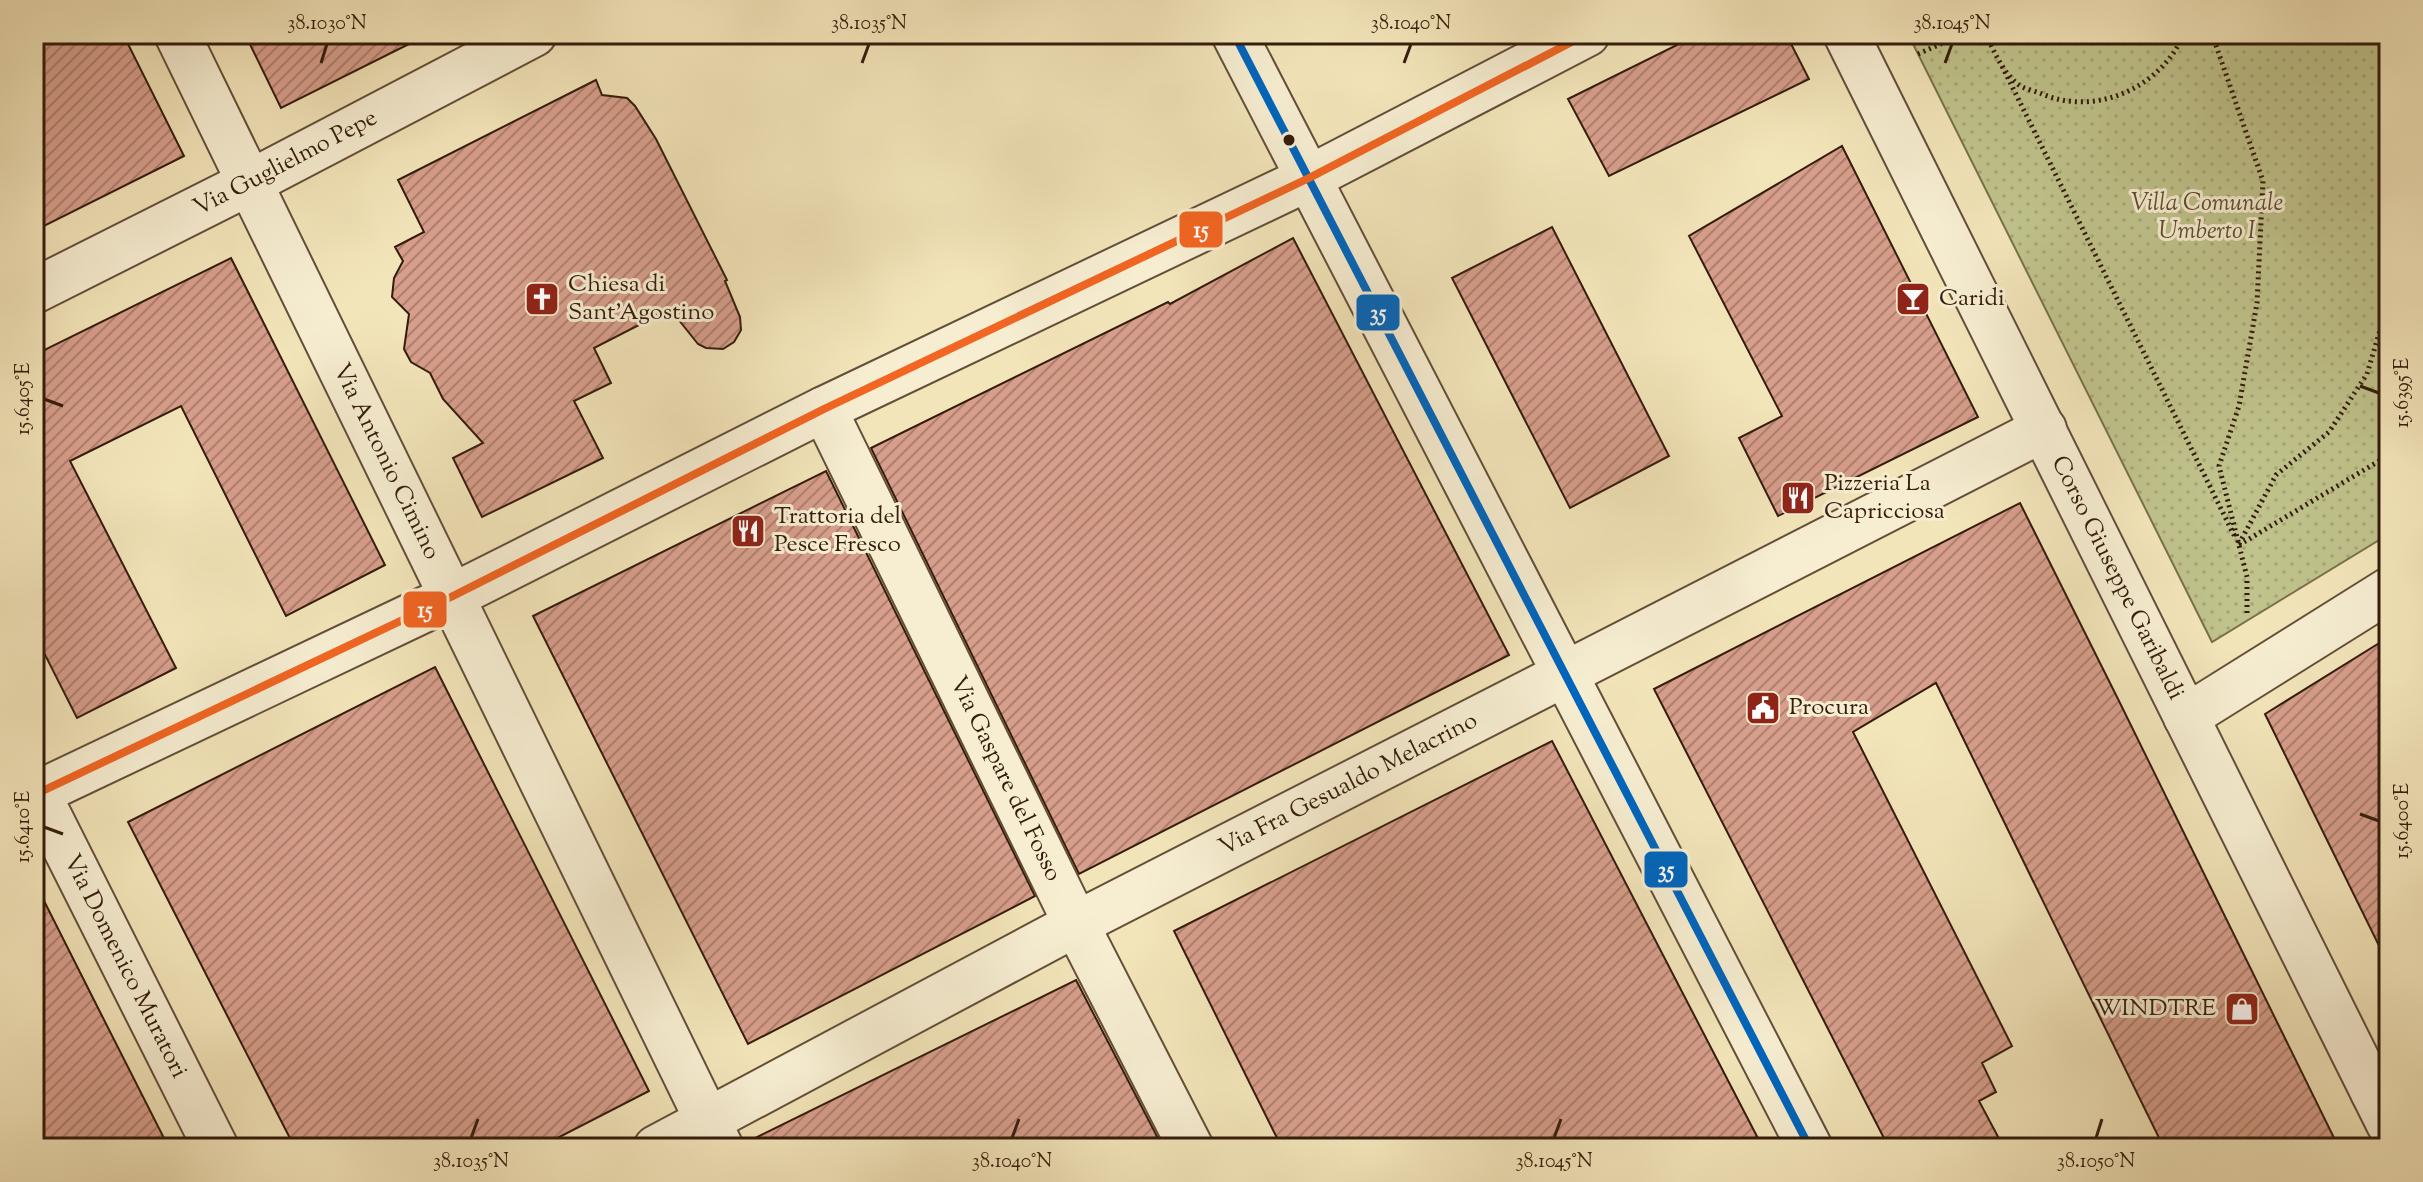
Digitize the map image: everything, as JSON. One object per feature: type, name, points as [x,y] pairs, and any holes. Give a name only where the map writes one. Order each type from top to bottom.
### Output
[{"type":"street","name":"Via Antonio Cimino","points":[[177,34],[715,1135]]},
{"type":"street","name":"Via Guglielmo Pepe","points":[[34,291],[534,34]]},
{"type":"street","points":[[1234,34],[1810,1148]]},
{"type":"street","points":[[35,791],[451,597],[824,409],[1309,178],[1587,34]]},
{"type":"street","name":"Corso Giuseppe Garibaldi","points":[[1846,34],[2186,717],[2384,1098]]},
{"type":"street","name":"Via Gaspare del Fosso","points":[[824,409],[1076,924],[1191,1148]]},
{"type":"street","name":"Via Fra Gesualdo Melacrino","points":[[656,1148],[715,1135],[1076,924],[2044,429]]},
{"type":"street","points":[[2186,717],[2389,590]]},
{"type":"street","name":"Via Domenico Muratori","points":[[35,791],[216,1148]]},
{"type":"path","points":[[1918,54],[1963,34]]},
{"type":"path","points":[[1986,34],[2239,545]]},
{"type":"path","points":[[2002,66],[2019,85],[2052,99],[2089,103],[2123,95],[2155,76],[2178,49],[2184,34]]},
{"type":"path","points":[[2212,34],[2263,181],[2257,303],[2239,406],[2219,466],[2247,577],[2247,621],[2270,664]]},
{"type":"path","points":[[2239,545],[2276,475],[2329,432],[2367,374],[2389,300]]},
{"type":"path","points":[[2239,545],[2389,455]]},
{"type":"green space","name":"Villa Comunale Umberto I","points":[[1908,34],[2389,34],[2389,534],[2212,642]]},
{"type":"building","points":[[34,34],[123,34],[184,156],[34,231]]},
{"type":"building","points":[[245,34],[429,34],[281,108]]},
{"type":"building","points":[[1699,34],[1786,34],[1809,79],[1609,176],[1568,99]]},
{"type":"building","name":"Chiesa di Sant'Agostino","points":[[596,80],[602,95],[627,98],[656,139],[727,280],[740,317],[741,330],[734,342],[723,349],[706,348],[698,344],[670,309],[594,348],[611,383],[574,401],[603,458],[482,517],[453,458],[483,443],[443,399],[430,373],[411,362],[404,349],[409,314],[392,297],[394,278],[403,261],[395,247],[424,232],[398,180]]},
{"type":"building","points":[[1842,146],[1978,417],[1778,516],[1739,438],[1782,416],[1689,236]]},
{"type":"building","points":[[1552,227],[1669,456],[1570,508],[1452,278]]},
{"type":"building","points":[[1293,238],[1509,655],[1079,874],[871,448],[1168,302],[1170,304]]},
{"type":"building","points":[[231,258],[385,565],[286,616],[181,406],[70,461],[176,668],[77,718],[34,633],[34,355]]},
{"type":"building","points":[[826,471],[1035,896],[748,1044],[533,616]]},
{"type":"building","points":[[2020,503],[2339,1148],[2164,1148],[1936,683],[1853,732],[2012,1046],[1982,1063],[1996,1092],[1979,1101],[2004,1148],[1889,1148],[1654,689]]},
{"type":"building","points":[[2389,637],[2389,966],[2265,714]]},
{"type":"building","points":[[435,667],[649,1091],[538,1148],[295,1148],[128,822]]},
{"type":"building","points":[[1552,741],[1763,1148],[1282,1148],[1174,931]]},
{"type":"building","points":[[34,881],[98,1008],[169,1148],[34,1148]]},
{"type":"building","points":[[1076,980],[1163,1148],[746,1148],[745,1143]]},
{"type":"transit line","name":"35","points":[[1234,34],[1810,1148]]},
{"type":"transit line","name":"15","points":[[34,795],[451,597],[824,409],[1309,178],[1587,34]]},
{"type":"place","name":"Chiesa di Sant'Agostino","points":[[542,299]]},
{"type":"place","name":"Caridi","points":[[1913,299]]},
{"type":"place","name":"Pizzeria La Capricciosa","points":[[1798,498]]},
{"type":"place","name":"Trattoria del Pesce Fresco","points":[[748,531]]},
{"type":"place","name":"Procura","points":[[1763,708]]},
{"type":"place","name":"WINDTRE","points":[[2242,1009]]}]
